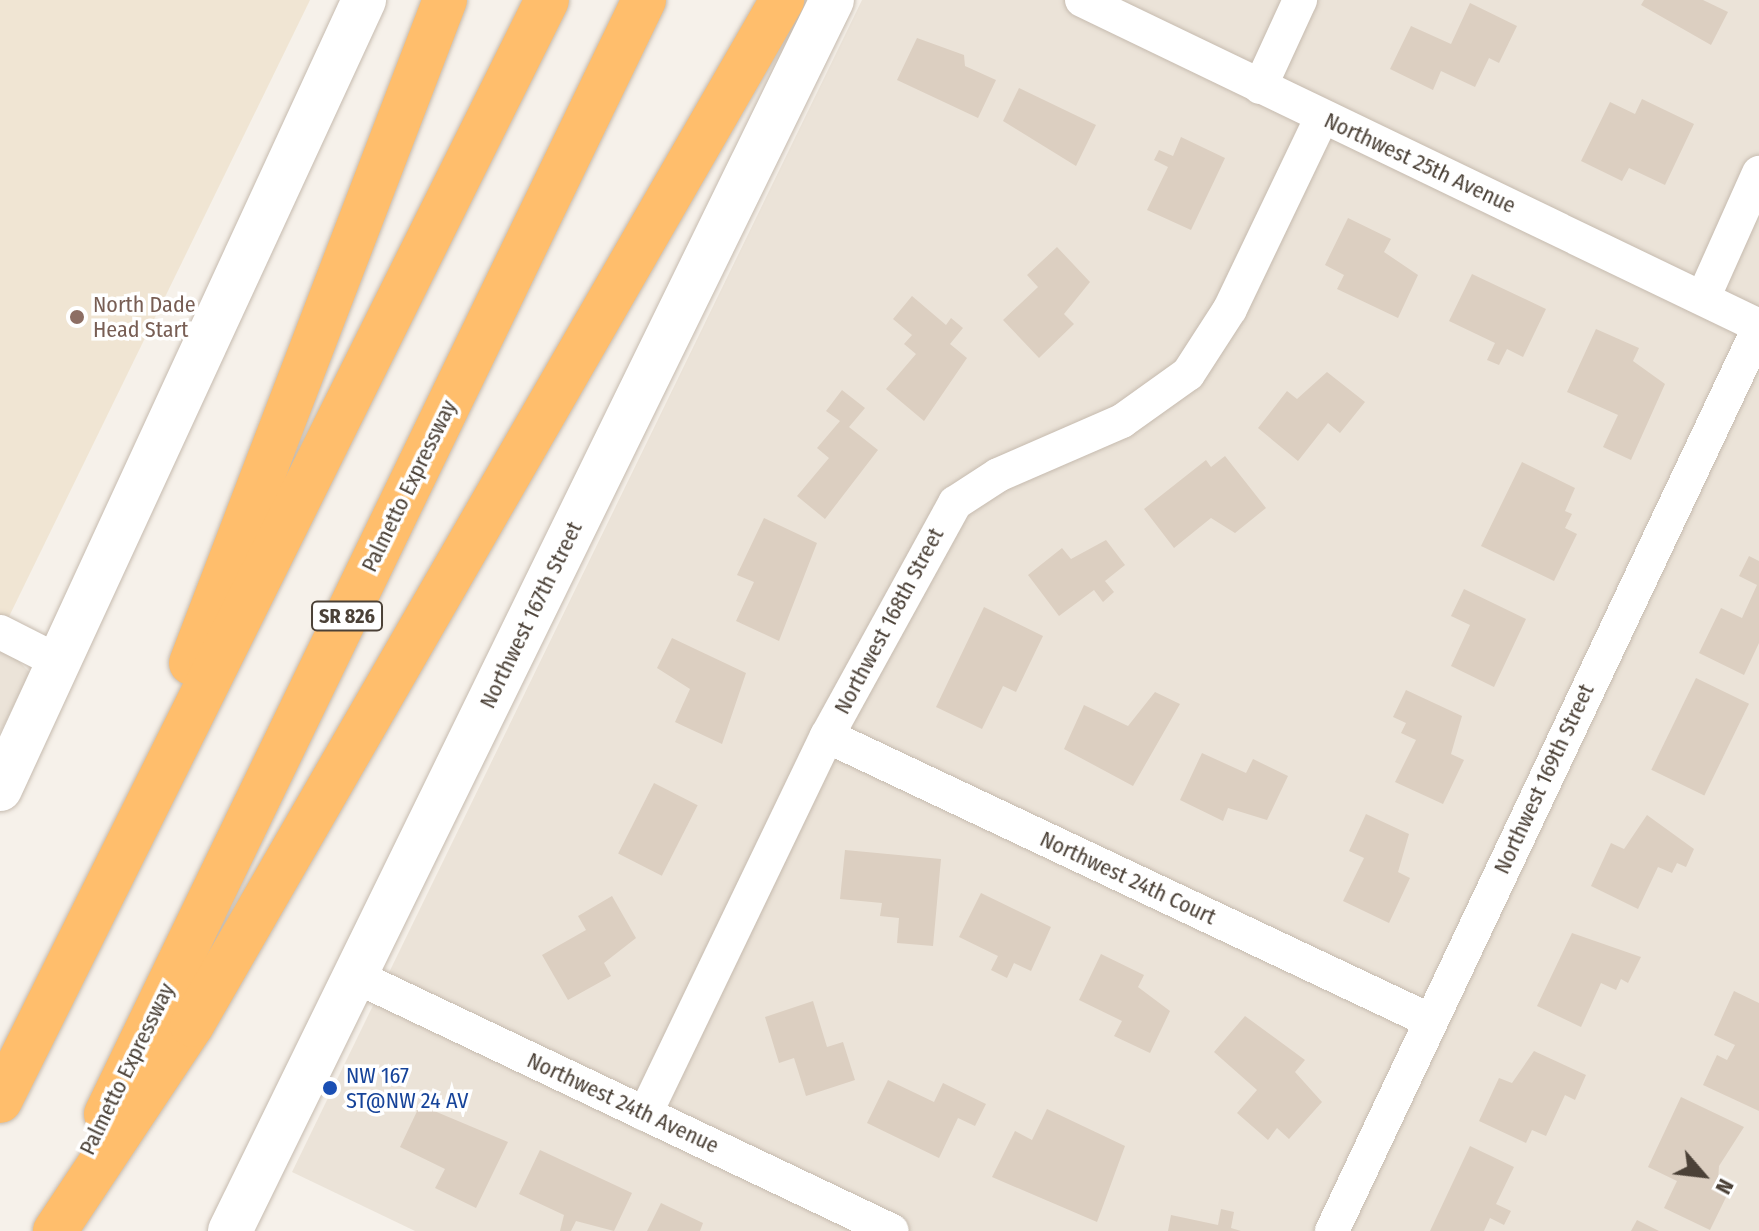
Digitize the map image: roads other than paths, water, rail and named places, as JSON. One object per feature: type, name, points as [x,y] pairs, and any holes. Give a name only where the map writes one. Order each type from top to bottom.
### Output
[{"type":"highway","points":[[123,845],[445,0]]},
{"type":"highway","points":[[0,1101],[123,845],[333,441],[547,0]]},
{"type":"highway","name":"Palmetto Expressway","points":[[52,1231],[644,0]]},
{"type":"highway","points":[[52,1231],[192,1025],[782,0]]},
{"type":"street","points":[[0,789],[61,663],[364,0]]},
{"type":"street","name":"Northwest 167th Street","points":[[230,1231],[832,0]]},
{"type":"street","name":"Northwest 25th Avenue","points":[[1082,0],[1322,117],[1704,296],[1759,327]]},
{"type":"street","points":[[1260,87],[1300,0]]},
{"type":"street","name":"Northwest 168th Street","points":[[645,1114],[827,736],[955,503],[998,475],[1122,421],[1188,374],[1230,309],[1322,117]]},
{"type":"street","points":[[1704,296],[1759,173]]},
{"type":"street","name":"Northwest 169th Street","points":[[1332,1231],[1429,1020],[1759,327]]},
{"type":"street","points":[[0,632],[61,663]]},
{"type":"street","name":"Northwest 24th Court","points":[[827,736],[1429,1020]]},
{"type":"street","name":"Northwest 24th Avenue","points":[[355,976],[892,1231]]},
{"type":"place","name":"North Dade Head Start","points":[[77,317]]},
{"type":"place","name":"NW 167 ST@NW 24 AV","points":[[330,1088]]}]
